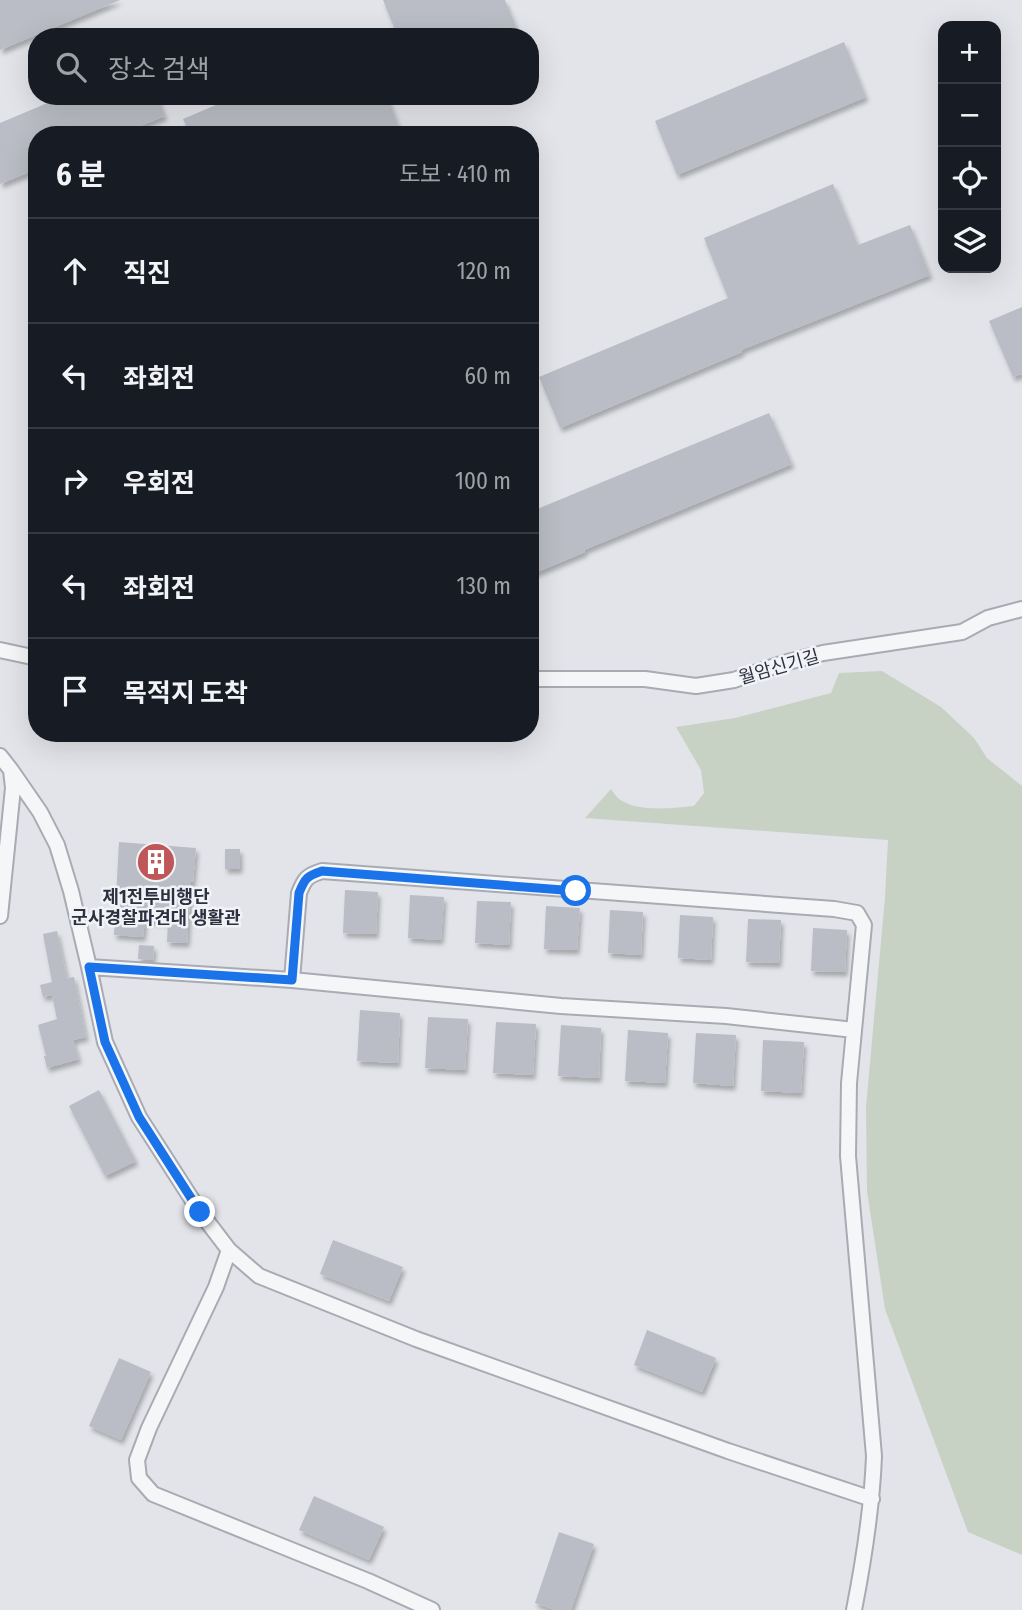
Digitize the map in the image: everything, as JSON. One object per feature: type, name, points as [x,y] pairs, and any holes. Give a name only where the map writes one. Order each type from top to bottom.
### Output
[{"type":"street","name":"월암신기길","points":[[539,679],[645,679],[696,686],[734,680],[823,653],[962,632],[988,618],[1022,609]]},
{"type":"street","points":[[0,650],[28,656]]},
{"type":"street","points":[[0,756],[40,812],[57,845],[71,891],[105,1042],[139,1117],[200,1212],[229,1250],[260,1276],[416,1339],[727,1451],[872,1499]]},
{"type":"street","points":[[0,916],[13,788],[11,770]]},
{"type":"street","points":[[292,980],[299,893],[309,875],[322,871],[856,912],[864,925],[849,1083],[848,1156],[874,1456],[872,1499],[854,1610]]},
{"type":"street","points":[[89,967],[292,980],[561,1006],[726,1016],[854,1030]]},
{"type":"street","points":[[229,1250],[216,1287],[149,1428],[137,1460],[139,1478],[153,1494],[368,1581],[417,1607],[432,1610]]},
{"type":"shaded area","points":[[882,671],[941,707],[974,738],[987,758],[1022,786],[1022,1555],[968,1532],[885,1309],[867,1191],[866,1107],[888,840],[585,818],[611,789],[618,798],[634,806],[694,806],[704,793],[701,770],[676,727],[735,718],[831,693],[839,673]]},
{"type":"building","points":[[0,0],[120,0],[53,28],[28,28],[28,38],[0,50]]},
{"type":"building","points":[[383,0],[505,0],[516,28],[394,28]]},
{"type":"building","points":[[844,42],[866,97],[677,175],[655,121]]},
{"type":"building","points":[[43,105],[161,105],[165,116],[140,126],[28,126],[28,173],[0,184],[0,123]]},
{"type":"building","points":[[216,105],[390,105],[399,126],[186,126],[183,119]]},
{"type":"building","points":[[833,184],[858,245],[910,225],[930,275],[741,350],[742,352],[560,428],[539,377],[728,298],[704,238]]},
{"type":"building","points":[[1022,307],[1022,374],[1013,377],[989,321]]},
{"type":"building","points":[[769,413],[792,464],[539,571],[539,508]]},
{"type":"building","points":[[119,842],[196,848],[187,943],[167,942],[168,922],[145,920],[143,937],[114,935]]},
{"type":"building","points":[[225,849],[240,849],[240,869],[225,869]]},
{"type":"building","points":[[345,890],[378,892],[376,934],[343,933]]},
{"type":"building","points":[[410,895],[444,897],[441,940],[408,938]]},
{"type":"building","points":[[477,901],[511,902],[509,945],[475,943]]},
{"type":"building","points":[[546,906],[580,908],[577,950],[544,949]]},
{"type":"building","points":[[610,910],[643,912],[641,955],[608,953]]},
{"type":"building","points":[[680,915],[713,917],[711,960],[678,958]]},
{"type":"building","points":[[748,919],[781,920],[779,963],[746,962]]},
{"type":"building","points":[[813,928],[847,930],[845,972],[811,971]]},
{"type":"building","points":[[57,931],[67,978],[74,977],[86,1037],[73,1040],[79,1059],[47,1068],[38,1025],[57,1019],[52,995],[43,997],[40,985],[52,982],[43,934]]},
{"type":"building","points":[[139,945],[154,946],[153,960],[138,959]]},
{"type":"building","points":[[360,1010],[400,1013],[398,1063],[357,1061]]},
{"type":"building","points":[[428,1017],[468,1019],[465,1070],[425,1068]]},
{"type":"building","points":[[496,1022],[536,1024],[533,1075],[493,1073]]},
{"type":"building","points":[[561,1025],[601,1028],[599,1078],[558,1076]]},
{"type":"building","points":[[628,1030],[668,1033],[665,1083],[625,1081]]},
{"type":"building","points":[[696,1033],[736,1035],[733,1086],[693,1083]]},
{"type":"building","points":[[763,1040],[804,1042],[801,1093],[761,1091]]},
{"type":"building","points":[[99,1090],[136,1161],[105,1176],[69,1106]]},
{"type":"building","points":[[333,1240],[403,1267],[389,1301],[320,1274]]},
{"type":"building","points":[[647,1330],[716,1358],[702,1392],[634,1365]]},
{"type":"building","points":[[119,1358],[151,1372],[121,1440],[89,1426]]},
{"type":"building","points":[[314,1496],[384,1527],[369,1560],[299,1530]]},
{"type":"building","points":[[559,1532],[594,1544],[571,1610],[555,1610],[535,1603]]},
{"type":"place","name":"제1전투비행단 군사경찰파견대 생활관","points":[[156,862]]},
{"type":"route","points":[[200,1212],[139,1117],[105,1042],[89,967],[292,980],[299,893],[309,875],[322,871],[576,891]]}]
